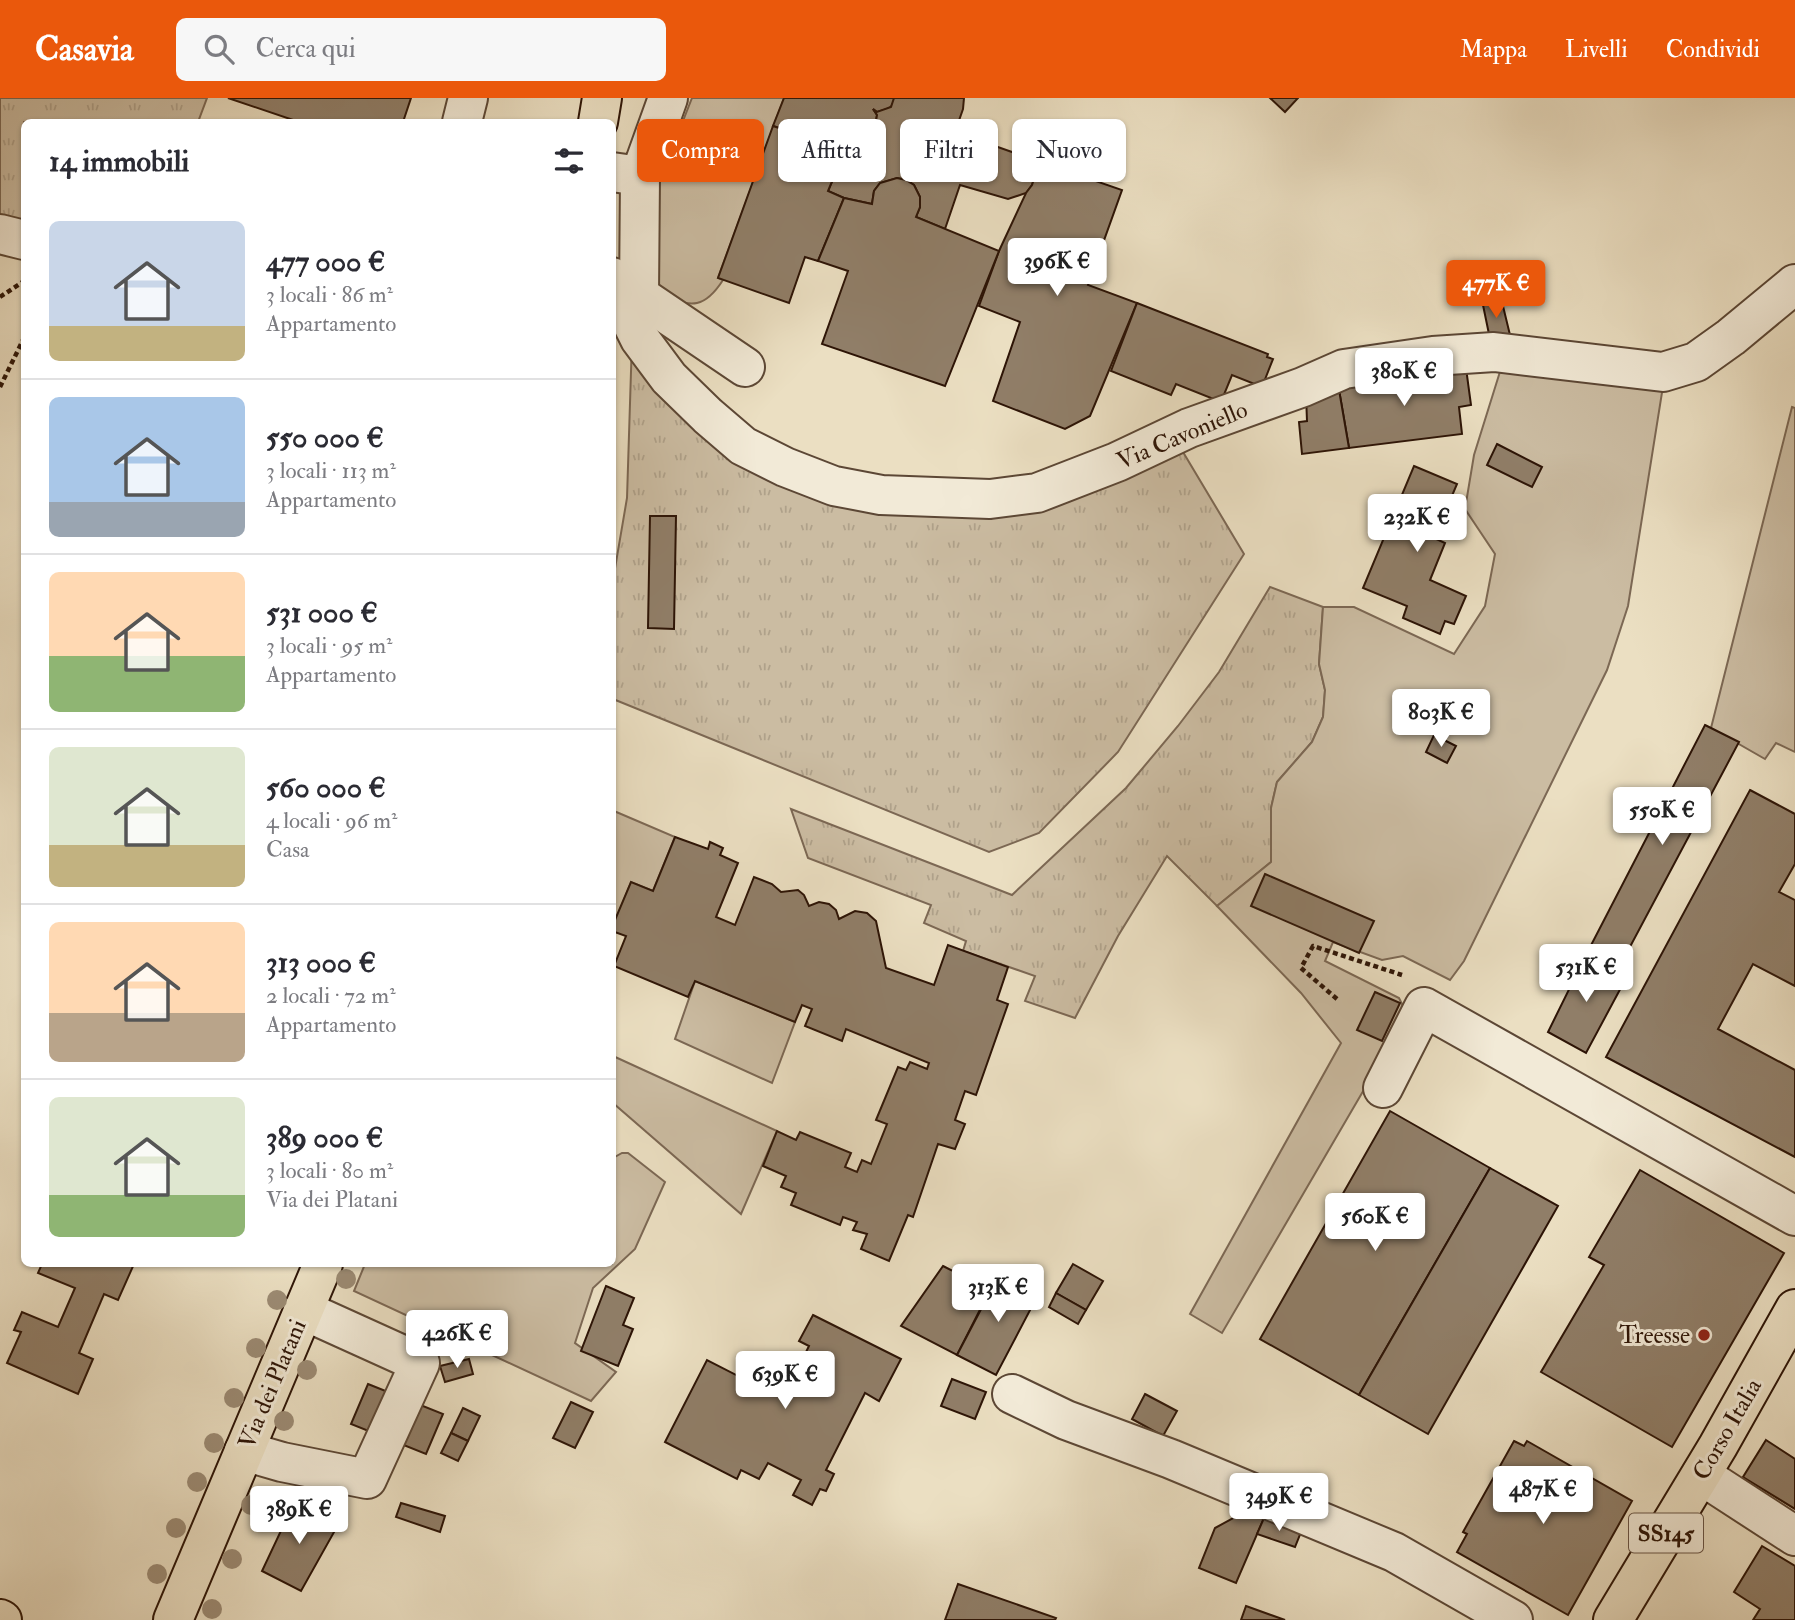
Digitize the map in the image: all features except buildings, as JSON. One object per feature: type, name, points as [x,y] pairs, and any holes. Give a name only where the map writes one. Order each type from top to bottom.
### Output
[{"type":"main road","points":[[598,119],[602,98]]},
{"type":"main road","name":"Via dei Platani","points":[[173,1620],[322,1267]]},
{"type":"main road","name":"Corso Italia","points":[[1612,1620],[1710,1460],[1795,1309]]},
{"type":"lane","points":[[463,119],[468,98]]},
{"type":"lane","points":[[668,98],[626,174],[621,291],[745,367]]},
{"type":"lane","points":[[0,234],[21,239]]},
{"type":"lane","name":"Via Cavoniello","points":[[621,291],[640,339],[669,378],[743,446],[785,467],[834,486],[881,495],[990,499],[1037,493],[1117,462],[1189,428],[1303,387],[1344,369],[1433,356],[1494,352],[1663,372],[1696,362],[1795,284]]},
{"type":"lane","points":[[1383,1088],[1424,1007],[1795,1216]]},
{"type":"lane","points":[[244,1451],[282,1462],[368,1479],[420,1363],[303,1310]]},
{"type":"lane","points":[[1012,1394],[1066,1420],[1171,1459],[1394,1552],[1513,1620]]},
{"type":"lane","points":[[1710,1460],[1795,1536]]},
{"type":"path","points":[[0,297],[21,283]]},
{"type":"path","points":[[0,387],[21,344]]},
{"type":"path","points":[[1337,999],[1301,968],[1313,946],[1406,977]]},
{"type":"green space","points":[[0,98],[207,98],[199,119],[21,119],[21,231],[0,226]]},
{"type":"green space","points":[[692,98],[784,98],[764,153],[764,119],[684,119]]},
{"type":"green space","points":[[659,182],[753,182],[718,278],[723,280],[704,301],[690,304],[662,296],[642,256],[650,205]]},
{"type":"green space","points":[[632,340],[736,451],[990,506],[1177,442],[1244,554],[1118,752],[1039,833],[989,852],[616,700],[616,562],[627,498]]},
{"type":"green space","points":[[1503,362],[1664,380],[1628,606],[1607,670],[1464,961],[1450,980],[1403,956],[1382,960],[1333,942],[1325,961],[1399,998],[1404,1008],[1369,1081],[1222,1333],[1190,1314],[1341,1043],[1301,993],[1217,906],[1271,862],[1271,808],[1277,782],[1312,742],[1323,717],[1325,690],[1319,664],[1323,607],[1354,607],[1454,654],[1485,606],[1495,554],[1465,509],[1474,455]]},
{"type":"green space","points":[[1792,407],[1795,408],[1795,752],[1776,743],[1765,759],[1711,728]]},
{"type":"green space","points":[[1270,587],[1323,607],[1319,664],[1325,690],[1323,717],[1312,742],[1277,782],[1271,808],[1271,862],[1217,906],[1167,856],[1118,936],[1075,1018],[1025,1001],[1035,976],[963,951],[966,941],[924,923],[931,905],[808,858],[791,809],[1012,895],[1126,788],[1178,726],[1219,672]]},
{"type":"green space","points":[[616,812],[675,837],[653,891],[631,882],[616,920]]},
{"type":"green space","points":[[695,981],[795,1022],[772,1083],[675,1039]]},
{"type":"green space","points":[[616,1057],[777,1131],[741,1214],[616,1106]]},
{"type":"green space","points":[[628,1153],[665,1182],[635,1249],[616,1267],[616,1156]]},
{"type":"green space","points":[[364,1267],[616,1267],[593,1288],[575,1343],[616,1372],[591,1401],[354,1291]]},
{"type":"place","name":"Treesse","points":[[1704,1335]]}]
